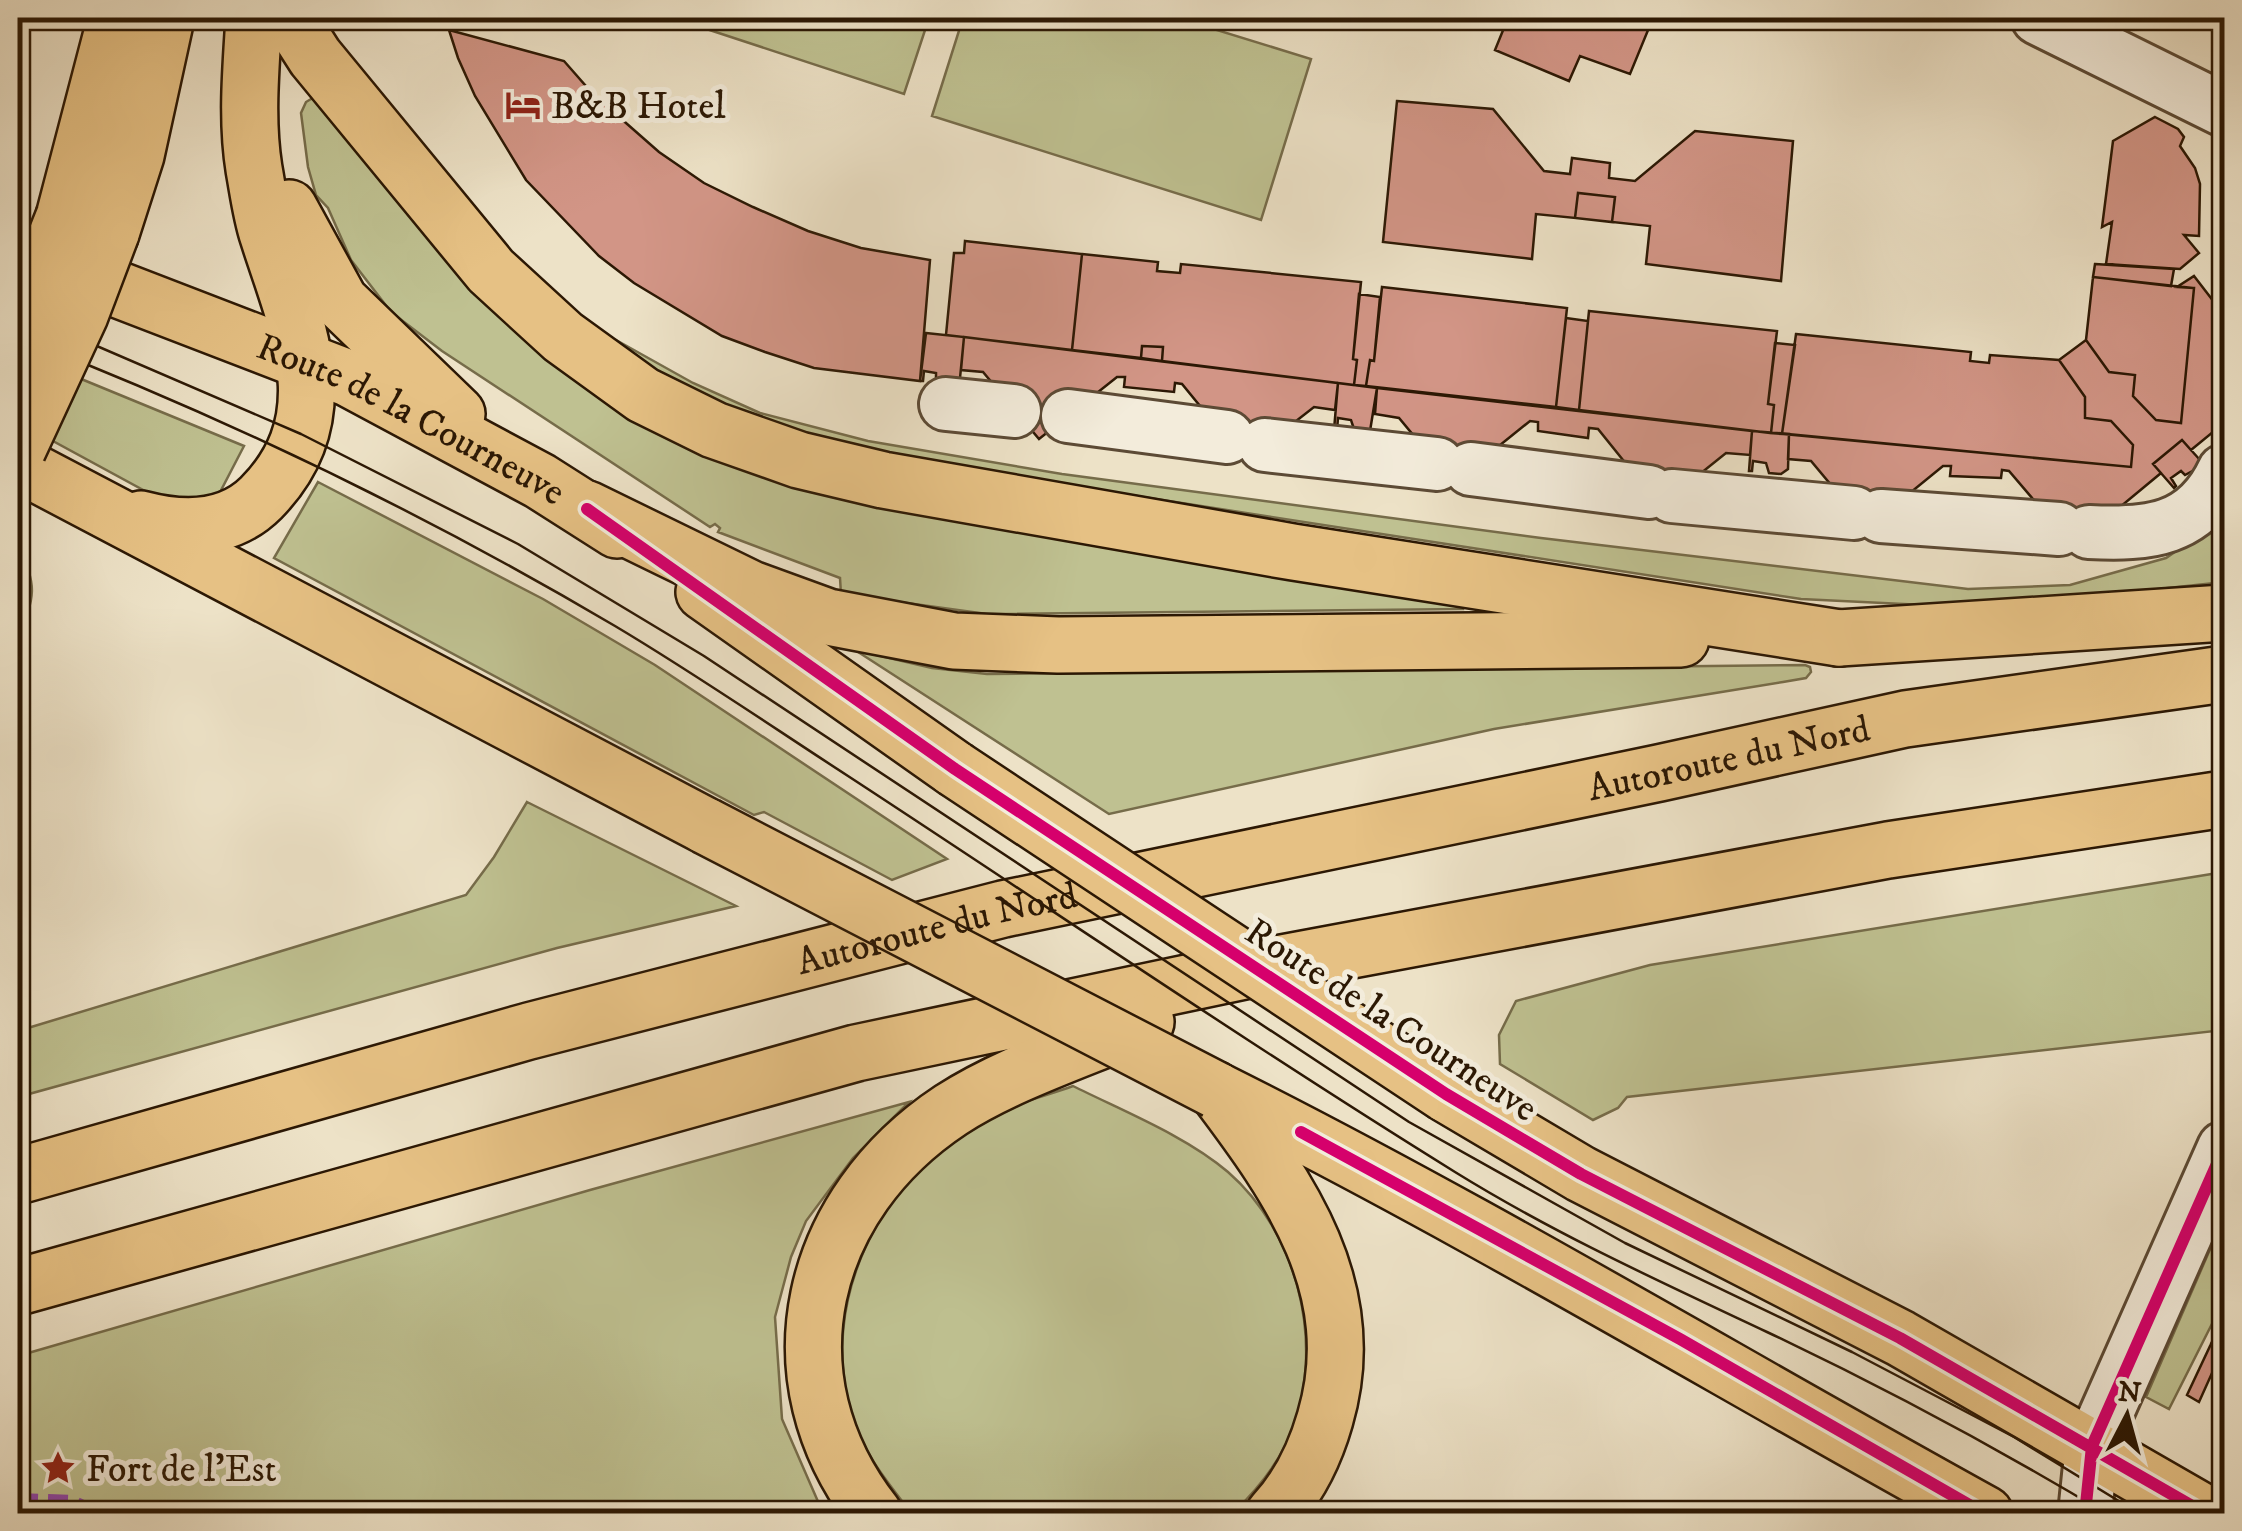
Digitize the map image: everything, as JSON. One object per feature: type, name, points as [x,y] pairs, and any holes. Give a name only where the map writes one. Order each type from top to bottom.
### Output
[{"type":"main road","points":[[18,449],[80,315],[87,225],[116,18]]},
{"type":"main road","points":[[18,332],[136,155],[166,18]]},
{"type":"main road","points":[[100,508],[154,522],[202,528],[233,519],[272,487],[293,455],[301,434],[306,362],[292,298],[267,233],[250,144],[254,18]]},
{"type":"main road","points":[[290,18],[315,58],[491,271],[564,337],[643,395],[714,430],[799,460],[884,480],[1293,552],[1840,638]]},
{"type":"main road","points":[[249,102],[282,195],[340,301],[471,427],[540,481]]},
{"type":"main road","name":"Route de la Courneuve","points":[[18,251],[348,378],[540,481],[587,509],[955,769],[1446,1094],[1581,1174],[1900,1338],[2206,1514]]},
{"type":"main road","points":[[18,464],[1216,1090],[1278,1137],[1680,1339],[1985,1514]]},
{"type":"main road","points":[[587,509],[752,589],[828,617],[954,641],[1058,646],[1840,638],[2224,614]]},
{"type":"main road","name":"Autoroute du Nord","points":[[18,1176],[530,1031],[1004,909],[1905,719],[2224,674]]},
{"type":"main road","points":[[18,1287],[856,1053],[1282,963],[1888,850],[2224,799]]},
{"type":"main road","points":[[874,1514],[853,1486],[828,1435],[820,1406],[813,1341],[814,1310],[822,1276],[836,1239],[871,1181],[918,1135],[982,1093],[1282,963]]},
{"type":"main road","points":[[1274,1514],[1306,1468],[1321,1434],[1330,1402],[1336,1335],[1324,1267],[1278,1174],[1278,1137]]},
{"type":"street","points":[[2038,18],[2223,117]]},
{"type":"street","points":[[946,404],[1014,412]]},
{"type":"street","points":[[1068,416],[1660,494],[1867,515],[2127,534],[2160,529],[2189,518],[2224,471]]},
{"type":"street","points":[[2085,1514],[2092,1446],[2224,1148]]},
{"type":"green space","points":[[673,18],[929,18],[904,94]]},
{"type":"green space","points":[[963,18],[1178,18],[1311,59],[1261,220],[932,116]]},
{"type":"green space","points":[[321,93],[660,434],[755,474],[822,493],[1463,605],[1463,609],[987,614],[841,594],[840,578],[718,532],[720,528],[715,524],[710,527],[442,351],[391,312],[351,260],[328,208],[316,195],[301,113],[306,102]]},
{"type":"green space","points":[[616,340],[693,383],[760,413],[868,441],[1062,474],[1541,538],[1968,589],[2070,585],[2166,558],[2224,518],[2224,582],[2065,599],[1924,605],[1801,599],[956,468],[803,439],[690,396],[610,350]]},
{"type":"green space","points":[[18,353],[244,446],[218,496],[205,503],[158,498],[18,422]]},
{"type":"green space","points":[[318,482],[543,599],[655,665],[947,859],[892,880],[764,812],[754,815],[274,558]]},
{"type":"green space","points":[[18,547],[29,571],[32,591],[18,635]]},
{"type":"green space","points":[[855,650],[932,668],[987,674],[1805,665],[1811,672],[1806,678],[1494,729],[1109,814]]},
{"type":"green space","points":[[527,802],[736,906],[557,948],[18,1097],[18,1031],[466,895]]},
{"type":"green space","points":[[2224,872],[2224,1030],[1627,1097],[1618,1108],[1593,1120],[1500,1064],[1499,1035],[1516,1001],[1650,965]]},
{"type":"green space","points":[[1073,1086],[1154,1125],[1211,1159],[1252,1197],[1272,1225],[1298,1289],[1304,1324],[1303,1393],[1294,1426],[1268,1473],[1233,1513],[912,1514],[863,1443],[852,1416],[843,1373],[843,1330],[851,1288],[865,1248],[886,1210],[913,1175],[944,1145],[991,1115]]},
{"type":"green space","points":[[909,1102],[853,1158],[806,1221],[791,1257],[775,1317],[782,1419],[823,1513],[18,1513],[18,1356]]},
{"type":"green space","points":[[2224,1217],[2224,1300],[2169,1409],[2146,1397]]},
{"type":"building","points":[[1508,18],[1653,18],[1630,74],[1580,56],[1569,81],[1495,50]]},
{"type":"building","points":[[1738,18],[1769,18],[1765,28]]},
{"type":"building","points":[[449,30],[564,61],[593,94],[659,152],[704,183],[753,207],[861,248],[930,260],[920,381],[814,368],[765,352],[722,336],[634,283],[599,256],[526,180],[475,96]]},
{"type":"building","points":[[1397,101],[1493,109],[1544,171],[1570,174],[1572,158],[1610,163],[1609,178],[1635,181],[1695,131],[1793,141],[1781,281],[1646,264],[1650,226],[1612,222],[1615,197],[1578,193],[1575,218],[1536,214],[1532,259],[1383,242]]},
{"type":"building","points":[[2155,117],[2178,129],[2184,137],[2180,146],[2195,168],[2200,184],[2199,236],[2184,235],[2199,253],[2180,269],[2106,264],[2112,222],[2102,227],[2113,141]]},
{"type":"building","points":[[1578,193],[1615,197],[1612,222],[1575,218]]},
{"type":"building","points":[[965,241],[1082,254],[1072,350],[946,335],[954,253],[964,253]]},
{"type":"building","points":[[1082,254],[1158,262],[1157,271],[1180,273],[1181,264],[1361,282],[1354,385],[1162,361],[1163,347],[1142,346],[1141,358],[1072,350]]},
{"type":"building","points":[[2095,264],[2174,269],[2171,286],[2093,277]]},
{"type":"building","points":[[2194,276],[2224,315],[2224,423],[2191,450],[2182,440],[2153,464],[2161,473],[2073,546],[2009,471],[2002,470],[2001,478],[1950,476],[1951,466],[1943,466],[1867,528],[1811,461],[1788,459],[1789,434],[2131,467],[2133,445],[2111,421],[2085,418],[2085,397],[2059,360],[2086,340],[2109,372],[2135,375],[2133,396],[2156,420],[2181,423],[2194,288],[2177,287]]},
{"type":"building","points":[[2093,277],[2194,288],[2181,423],[2156,420],[2133,396],[2135,375],[2109,372],[2086,340]]},
{"type":"building","points":[[1382,287],[1567,308],[1556,407],[1366,386],[1370,360],[1374,361]]},
{"type":"building","points":[[1359,294],[1380,297],[1374,361],[1370,360],[1366,386],[1354,385]]},
{"type":"building","points":[[1589,311],[1777,331],[1768,404],[1774,405],[1771,433],[1579,410]]},
{"type":"building","points":[[1566,318],[1588,321],[1579,410],[1556,407]]},
{"type":"building","points":[[926,333],[964,337],[960,378],[953,385],[942,384],[936,373],[924,371],[920,381]]},
{"type":"building","points":[[1796,334],[1971,352],[1970,361],[1989,363],[1990,355],[2059,360],[2085,397],[2085,418],[2111,421],[2133,445],[2131,467],[1782,434]]},
{"type":"building","points":[[964,337],[1338,383],[1335,410],[1314,407],[1245,461],[1182,384],[1175,383],[1174,392],[1124,387],[1125,377],[1117,377],[1039,439],[983,372],[961,370]]},
{"type":"building","points":[[1775,343],[1795,345],[1782,434],[1771,433],[1774,405],[1768,404]]},
{"type":"building","points":[[1142,346],[1163,347],[1162,361],[1141,358]]},
{"type":"building","points":[[1338,383],[1377,388],[1370,431],[1354,429],[1351,420],[1338,418],[1334,430]]},
{"type":"building","points":[[1377,388],[1752,431],[1750,455],[1726,453],[1660,506],[1598,429],[1589,428],[1588,438],[1538,431],[1538,422],[1530,421],[1453,483],[1399,418],[1375,414]]},
{"type":"building","points":[[1752,431],[1789,434],[1788,469],[1781,474],[1769,473],[1766,463],[1753,461],[1749,471]]},
{"type":"building","points":[[2182,440],[2200,460],[2198,468],[2185,475],[2181,471],[2171,478],[2174,488],[2153,464]]},
{"type":"building","points":[[2224,1317],[2224,1350],[2211,1344]]},
{"type":"building","points":[[2211,1344],[2224,1350],[2224,1366],[2217,1362],[2199,1402],[2187,1395]]},
{"type":"tram line","points":[[18,312],[301,434],[518,544],[704,656],[1409,1122],[1625,1243],[1852,1352],[2014,1437],[2140,1514]]},
{"type":"tram line","points":[[18,337],[171,400],[322,469],[543,584],[703,681],[1226,1026],[1493,1195],[1897,1396],[2107,1514]]},
{"type":"marked path","points":[[18,1498],[73,1500],[102,1514]]},
{"type":"cycle path","points":[[587,509],[955,769],[1446,1094],[1581,1174],[1900,1338],[2206,1514]]},
{"type":"cycle path","points":[[1301,1132],[1680,1339],[1985,1514]]},
{"type":"cycle path","points":[[2085,1514],[2092,1446],[2224,1148]]},
{"type":"place","name":"B&B Hotel","points":[[523,105]]},
{"type":"place","name":"Fort de l'Est","points":[[58,1468]]}]
